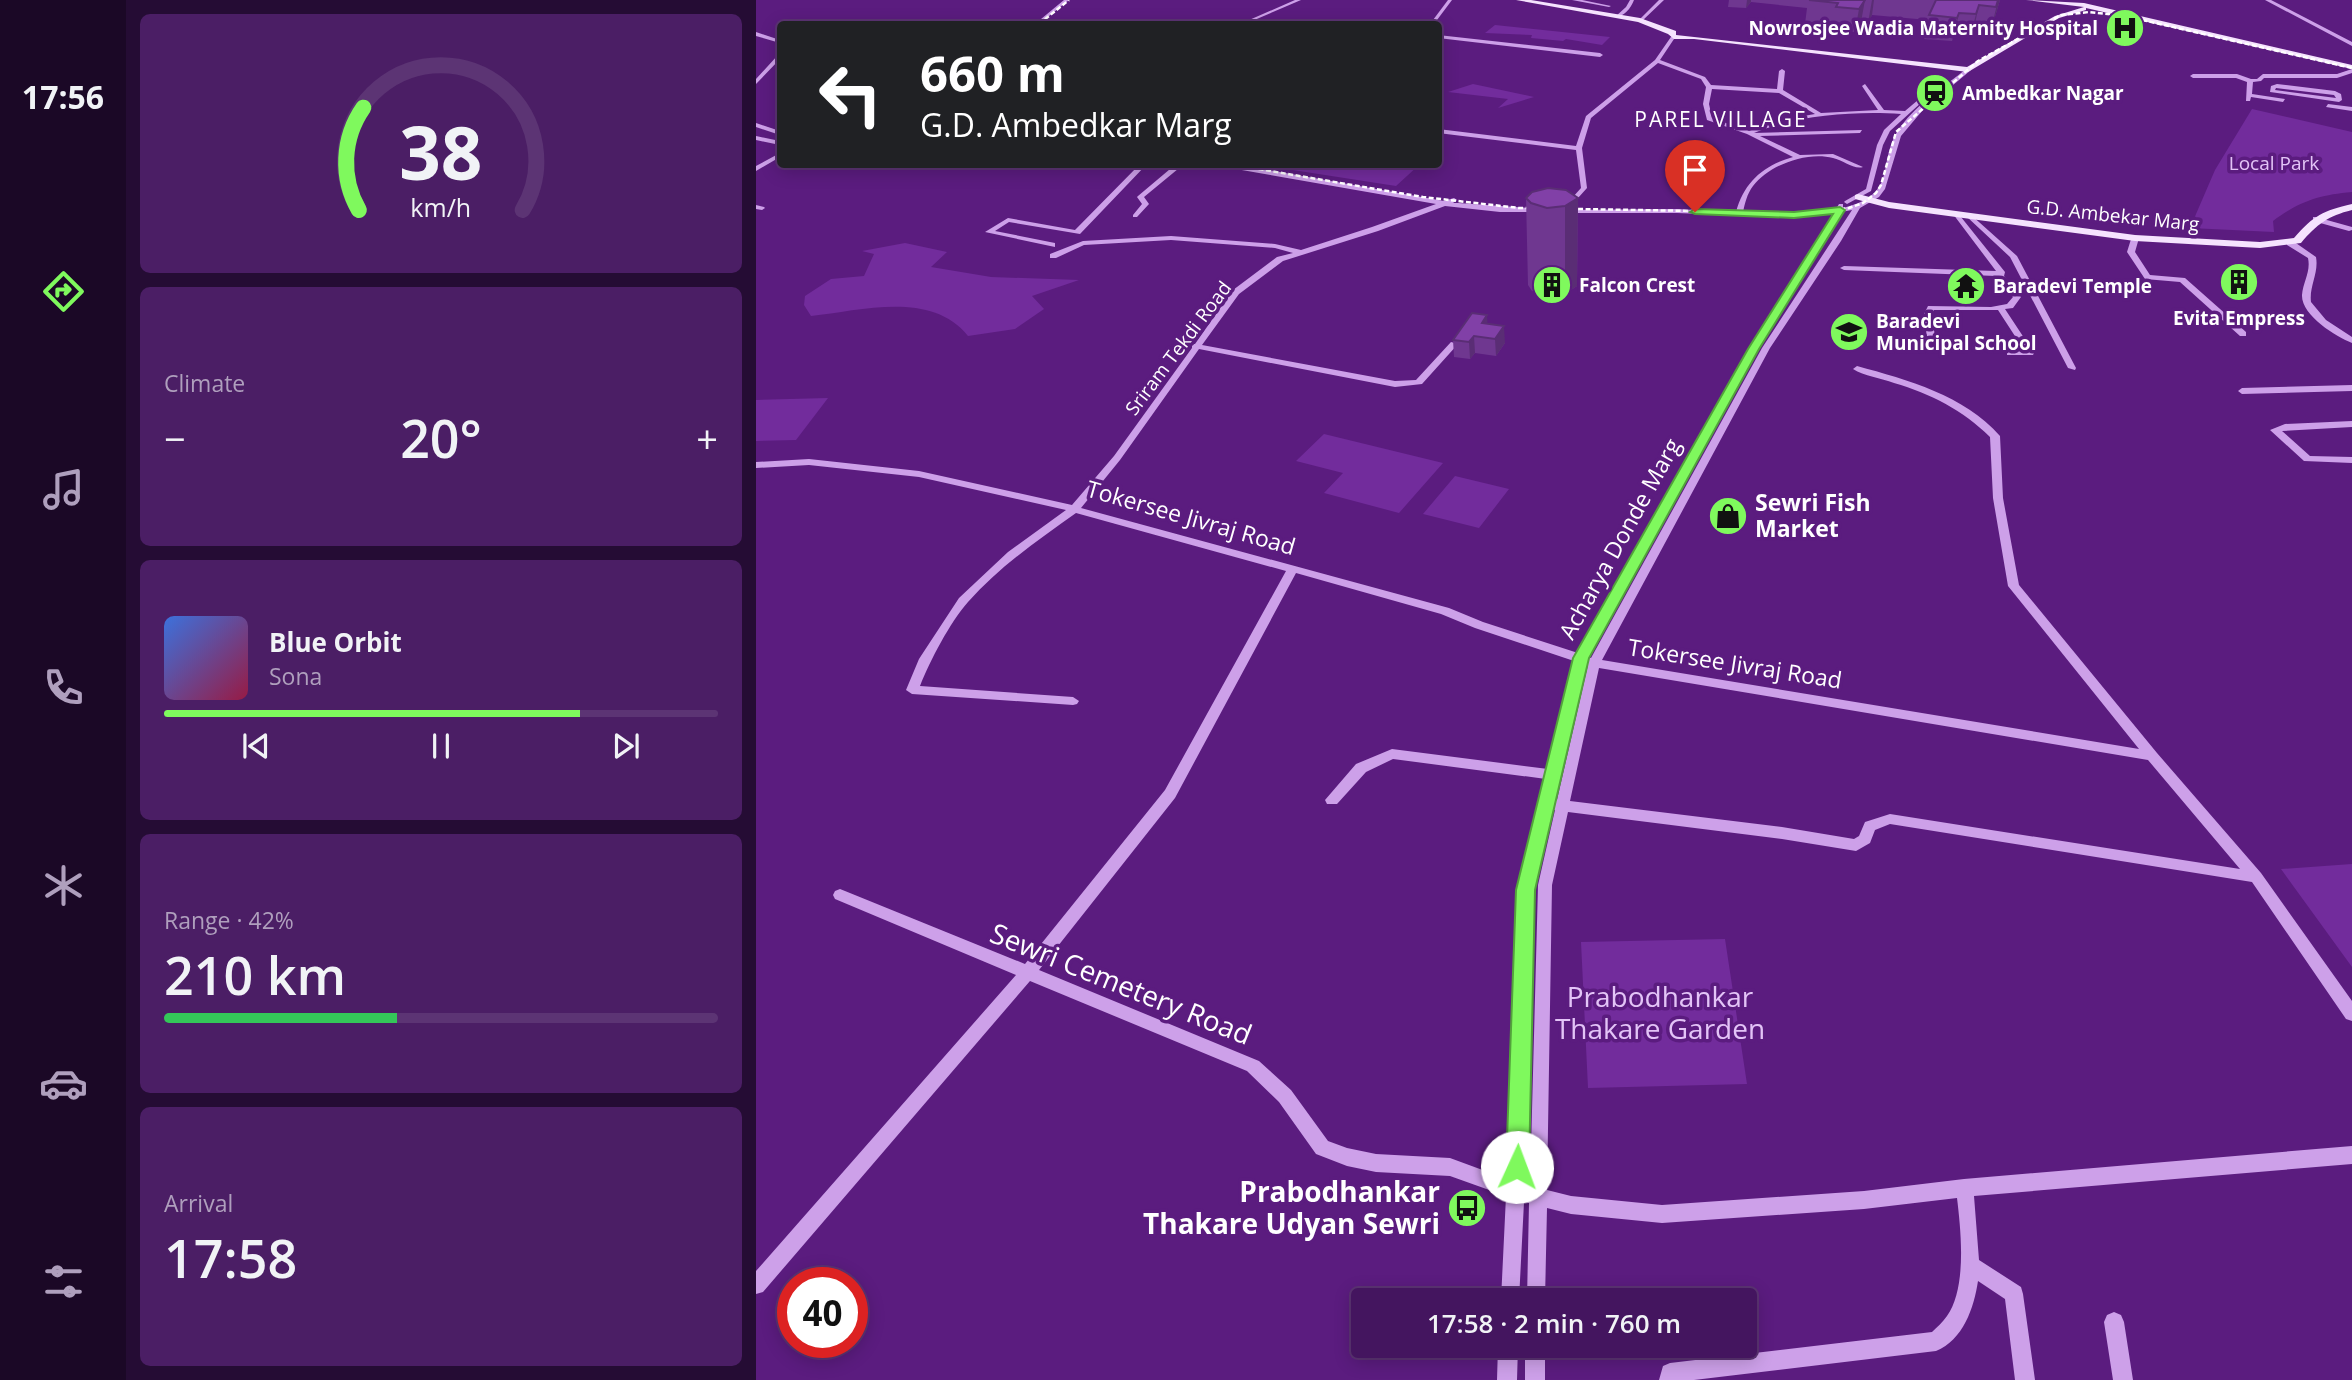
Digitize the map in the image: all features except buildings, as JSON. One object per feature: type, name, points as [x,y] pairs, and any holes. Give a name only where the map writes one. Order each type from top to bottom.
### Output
[{"type":"main road","points":[[1519,0],[1562,5]]},
{"type":"main road","points":[[1540,0],[1642,18],[1678,35],[1965,68]]},
{"type":"main road","points":[[2029,0],[2082,6]]},
{"type":"main road","points":[[2045,0],[2231,40],[2351,72]]},
{"type":"main road","name":"Acharya Donde Marg","points":[[1965,68],[2053,16],[2100,0]]},
{"type":"main road","name":"G.D. Ambekar Marg","points":[[1859,201],[2135,238],[2260,245],[2290,243]]},
{"type":"main road","points":[[2290,243],[2302,237],[2303,231],[2316,219],[2352,207]]},
{"type":"street","points":[[1041,21],[1067,0]]},
{"type":"street","points":[[1051,21],[1076,0]]},
{"type":"street","points":[[1249,21],[1299,0]]},
{"type":"street","points":[[1434,21],[1450,0]]},
{"type":"street","points":[[1562,5],[1574,0],[1609,6]]},
{"type":"street","points":[[1619,15],[1628,8],[1632,0]]},
{"type":"street","points":[[1642,18],[1662,0]]},
{"type":"street","points":[[2267,0],[2352,44]]},
{"type":"street","points":[[758,33],[777,34]]},
{"type":"street","points":[[758,33],[777,41]]},
{"type":"street","points":[[1588,197],[1584,188],[1579,148],[1588,117],[1657,61],[1678,35]]},
{"type":"street","points":[[1667,47],[1678,35]]},
{"type":"street","points":[[1442,36],[1600,55]]},
{"type":"street","points":[[1657,61],[1703,78],[1709,87],[1706,104],[1709,119],[1750,133],[1798,157]]},
{"type":"street","points":[[756,88],[769,77],[777,63]]},
{"type":"street","name":"Acharya Donde Marg","points":[[1511,1288],[1526,890],[1553,775],[1588,661],[1766,348],[1838,241],[1859,201],[1869,190],[1880,145],[1887,130],[1935,88],[1965,68]]},
{"type":"street","name":"Acharya Donde Marg","points":[[1859,201],[1880,192],[1891,166],[1898,134],[1965,68]]},
{"type":"street","points":[[1780,91],[1782,71]]},
{"type":"street","points":[[2193,75],[2237,76],[2251,81],[2267,76],[2351,72]]},
{"type":"street","points":[[756,82],[769,77]]},
{"type":"street","points":[[2251,81],[2248,98],[2310,94]]},
{"type":"street","points":[[1864,86],[1881,110]]},
{"type":"street","points":[[2310,94],[2272,91],[2275,86],[2310,94],[2352,109]]},
{"type":"street","points":[[1709,87],[1780,91],[1822,116]]},
{"type":"street","points":[[2329,87],[2341,89]]},
{"type":"street","points":[[1935,88],[1945,90]]},
{"type":"street","points":[[1914,106],[1925,108]]},
{"type":"street","points":[[1750,133],[1763,125],[1822,116],[1881,110],[1905,113]]},
{"type":"street","points":[[756,125],[777,132]]},
{"type":"street","points":[[1442,131],[1579,148]]},
{"type":"street","points":[[1750,133],[1860,131]]},
{"type":"street","points":[[756,138],[777,142]]},
{"type":"street","points":[[1739,210],[1744,192],[1761,174],[1798,157],[1831,155],[1860,167]]},
{"type":"street","points":[[756,169],[777,157]]},
{"type":"street","points":[[1877,164],[1891,166]]},
{"type":"street","points":[[1052,245],[989,232],[1009,220],[1076,232],[1140,168]]},
{"type":"street","points":[[1135,216],[1146,204],[1140,197],[1176,168]]},
{"type":"street","points":[[1261,168],[1437,204],[1508,211],[1739,210],[1794,215],[1841,208],[1859,201]]},
{"type":"street","points":[[1263,168],[1454,200],[1591,209]]},
{"type":"street","points":[[1567,207],[1584,188]]},
{"type":"street","name":"Sriram Tekdi Road","points":[[1073,701],[912,690],[925,659],[963,601],[1012,554],[1074,509],[1117,458],[1236,292],[1279,259],[1375,229],[1437,204],[1454,200]]},
{"type":"street","name":"Acharya Donde Marg","points":[[1657,537],[1754,349],[1841,208]]},
{"type":"street","points":[[1955,213],[2002,271],[1999,275]]},
{"type":"street","points":[[1968,215],[2013,256],[2072,368]]},
{"type":"street","points":[[2316,219],[2349,229]]},
{"type":"street","points":[[1053,256],[1083,243],[1171,238],[1275,246],[1300,252]]},
{"type":"street","points":[[2135,238],[2131,252],[2148,277],[2182,280],[2243,334]]},
{"type":"street","points":[[2290,243],[2312,257],[2315,269],[2305,296],[2308,305],[2332,328],[2352,340]]},
{"type":"street","points":[[1844,268],[1999,275],[2017,297],[2010,306],[2000,309],[1931,308],[1927,316],[1931,336],[1940,340]]},
{"type":"street","points":[[2000,309],[2030,353],[2010,353]]},
{"type":"street","points":[[1195,346],[1395,384],[1411,384],[1419,382],[1454,344]]},
{"type":"street","points":[[1857,369],[1912,385],[1959,406],[1995,436],[1998,498],[2014,586],[2152,756],[2256,877],[2352,1014]]},
{"type":"street","points":[[2242,391],[2352,388]]},
{"type":"street","points":[[2352,424],[2285,426],[2275,430],[2307,459],[2352,460]]},
{"type":"street","name":"Tokersee Jivraj Road","points":[[756,465],[809,462],[919,474],[1074,509],[1445,611],[1588,661],[2152,756]]},
{"type":"street","points":[[756,1284],[1027,973],[1170,794],[1292,570]]},
{"type":"street","name":"Acharya Donde Marg","points":[[1536,1288],[1545,885],[1564,806],[1588,661]]},
{"type":"street","points":[[1332,800],[1361,768],[1392,754],[1553,775]]},
{"type":"street","points":[[1546,803],[1856,845],[1865,839],[1870,826],[1890,819],[2256,877]]},
{"type":"street","name":"Sewri Cemetery Road","points":[[840,895],[1253,1066],[1284,1096],[1322,1148],[1376,1163],[1450,1167],[1516,1191],[1571,1205],[1662,1214],[1864,1200],[1964,1188],[2352,1155]]},
{"type":"street","points":[[1669,1380],[1670,1373],[1936,1341],[1955,1322],[1967,1294],[1970,1226],[1964,1188]]},
{"type":"street","points":[[1969,1264],[2014,1294],[2025,1380]]},
{"type":"street","points":[[2114,1322],[2123,1380]]},
{"type":"street","points":[[1507,1380],[1508,1358]]},
{"type":"street","points":[[1535,1358],[1535,1380]]},
{"type":"green space","points":[[1495,25],[1610,37],[1602,45],[1566,39],[1531,38],[1532,35],[1485,33]]},
{"type":"green space","points":[[1473,84],[1534,97],[1498,108],[1508,99],[1448,92]]},
{"type":"green space","name":"Local Park","points":[[2252,109],[2352,132],[2352,192],[2320,197],[2292,208],[2273,221],[2274,232],[2190,228],[2215,170]]},
{"type":"green space","points":[[1280,168],[1416,168],[1396,186]]},
{"type":"green space","points":[[905,243],[947,252],[931,267],[991,277],[1079,280],[1032,296],[1044,309],[1015,329],[968,336],[953,322],[935,313],[915,308],[873,308],[811,316],[804,305],[805,296],[831,279],[864,276],[874,254],[862,251]]},
{"type":"green space","points":[[828,398],[796,440],[756,441],[756,400]]},
{"type":"green space","points":[[1324,434],[1443,463],[1399,513],[1324,493],[1343,473],[1296,461]]},
{"type":"green space","points":[[1455,476],[1509,489],[1479,528],[1423,514]]},
{"type":"green space","points":[[2352,864],[2352,967],[2281,869]]},
{"type":"green space","name":"Prabodhankar Thakare Garden","points":[[1725,939],[1747,1084],[1588,1088],[1581,942]]},
{"type":"railway","points":[[1043,21],[1069,0]]},
{"type":"railway","points":[[1253,168],[1423,197],[1519,208],[1813,213],[1849,208],[1863,203],[1876,193],[1881,185],[1896,132],[1978,61],[2061,15],[2089,12],[2125,16],[2352,68]]},
{"type":"place","name":"Nowrosjee Wadia Maternity Hospital","points":[[2125,28]]},
{"type":"place","name":"Ambedkar Nagar","points":[[1935,93]]},
{"type":"place","name":"Evita Empress","points":[[2239,282]]},
{"type":"place","name":"Falcon Crest","points":[[1552,285]]},
{"type":"place","name":"Baradevi Temple","points":[[1966,286]]},
{"type":"place","name":"Baradevi Municipal School","points":[[1849,332]]},
{"type":"place","name":"Sewri Fish Market","points":[[1728,516]]},
{"type":"place","name":"Prabodhankar Thakare Udyan Sewri","points":[[1467,1208]]},
{"type":"district","name":"PAREL VILLAGE","points":[[1721,120]]},
{"type":"route","points":[[1517,1167],[1526,890],[1581,658],[1754,349],[1840,210],[1794,215],[1695,212]]}]
